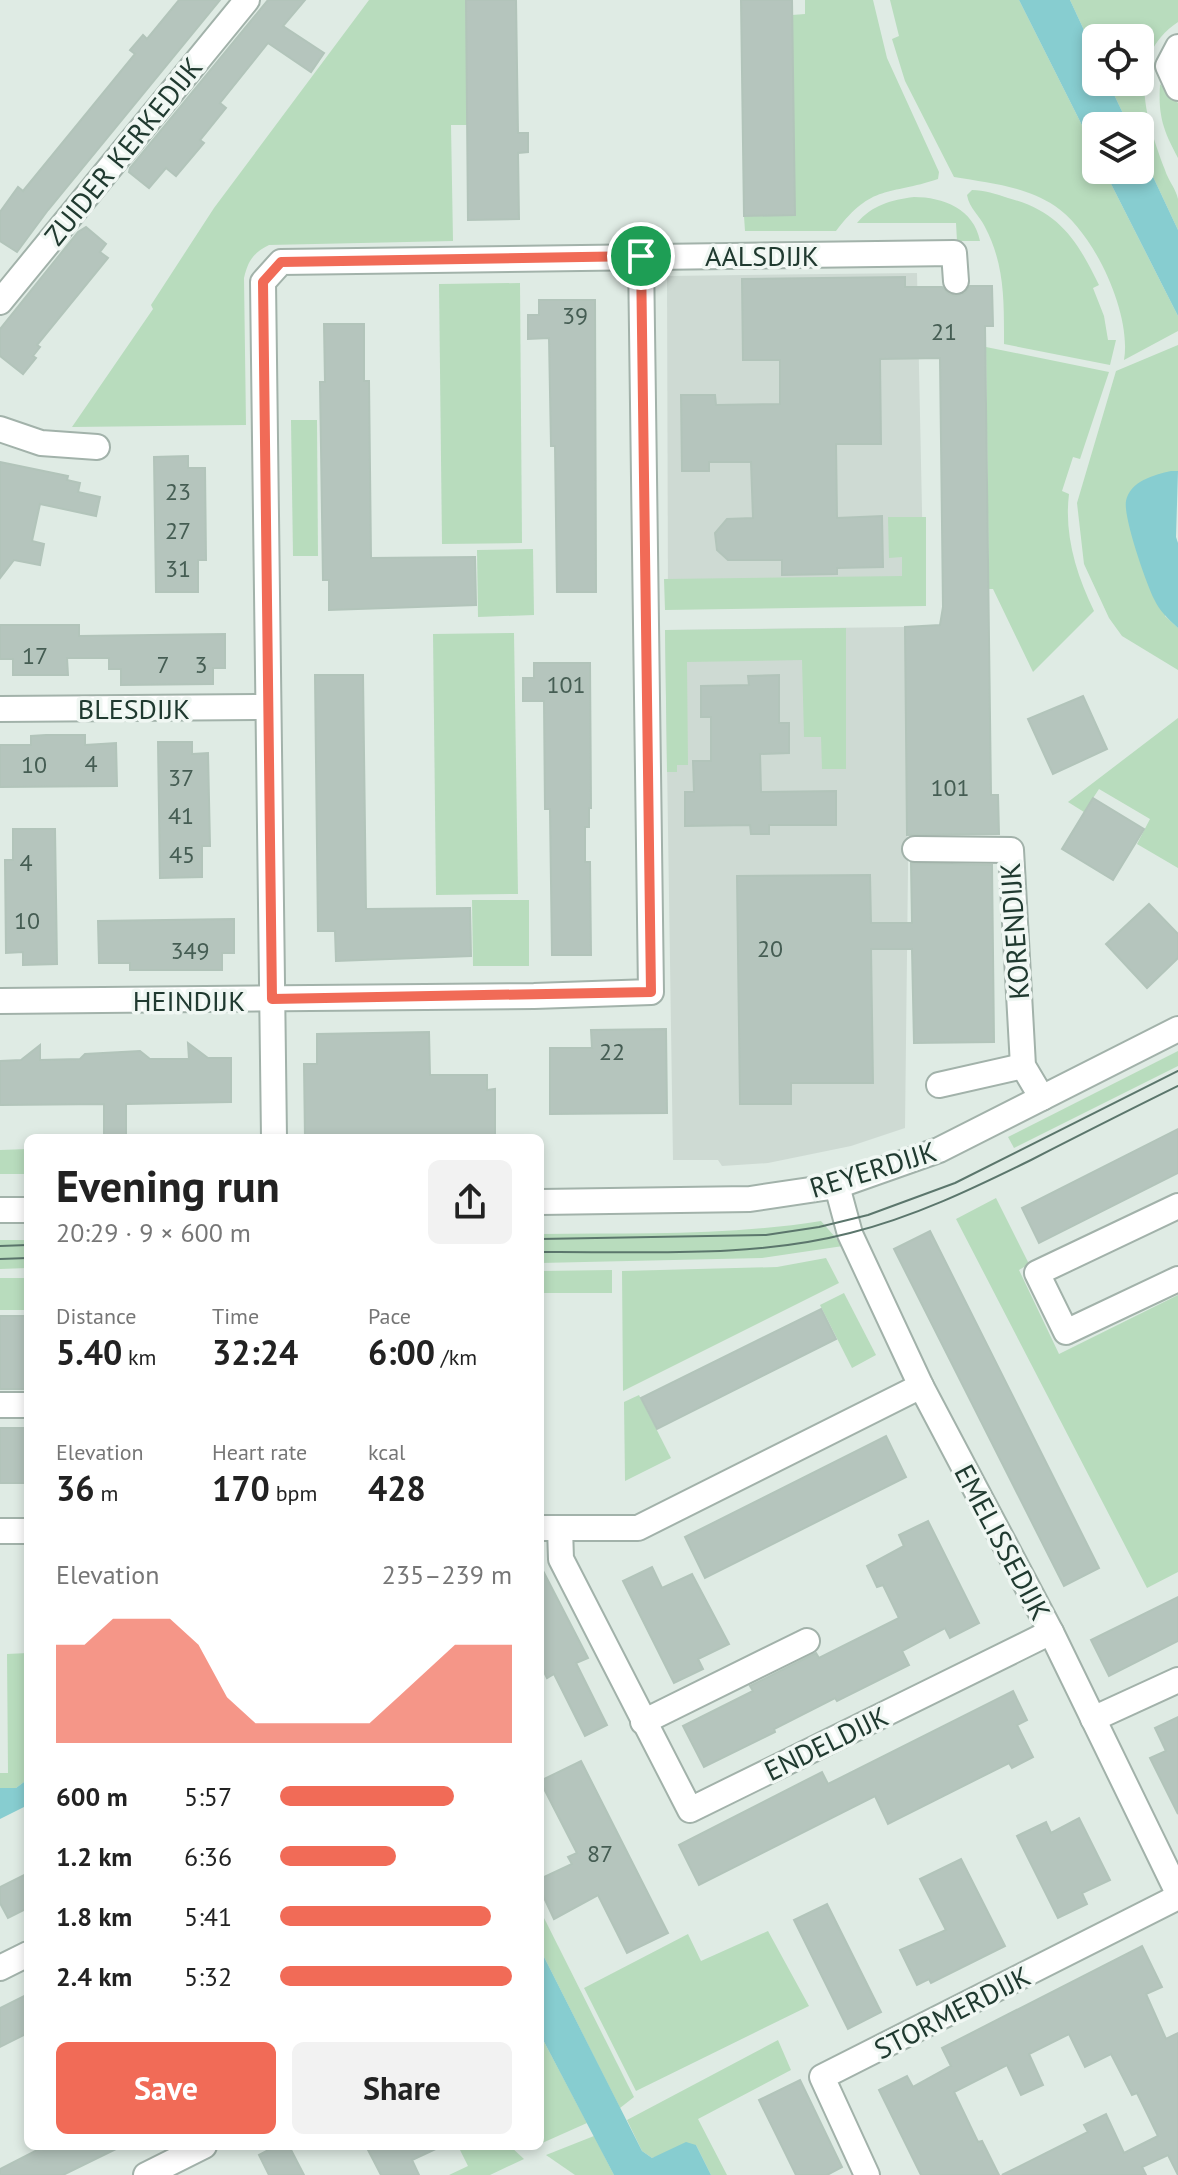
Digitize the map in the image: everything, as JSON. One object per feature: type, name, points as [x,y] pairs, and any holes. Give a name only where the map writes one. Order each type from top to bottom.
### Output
[{"type":"street","name":"ZUIDER KERKEDIJK","points":[[0,302],[247,0]]},
{"type":"street","points":[[1178,47],[1168,66],[1178,88]]},
{"type":"street","name":"AALSDIJK","points":[[268,707],[263,282],[281,262],[954,253],[956,281]]},
{"type":"street","name":"HEINDIJK","points":[[0,1001],[651,992],[641,256]]},
{"type":"street","points":[[0,429],[41,443],[97,447]]},
{"type":"street","points":[[268,707],[274,1134]]},
{"type":"street","name":"BLESDIJK","points":[[0,709],[268,707]]},
{"type":"street","name":"KORENDIJK","points":[[915,849],[1011,850],[1023,1066],[1042,1098]]},
{"type":"street","name":"REYERDIJK","points":[[544,1202],[750,1199],[837,1186],[939,1150],[1178,1029]]},
{"type":"street","points":[[939,1085],[1023,1066]]},
{"type":"street","name":"EMELISSEDIJK","points":[[837,1186],[850,1234],[921,1386],[1051,1632],[1178,1895]]},
{"type":"street","points":[[1178,1206],[1037,1273],[1066,1332],[1178,1279]]},
{"type":"street","points":[[0,1210],[24,1210]]},
{"type":"street","points":[[550,1528],[638,1528],[921,1386]]},
{"type":"street","points":[[0,1405],[24,1405]]},
{"type":"street","name":"ENDELDIJK","points":[[550,1528],[561,1559],[690,1810],[1051,1632]]},
{"type":"street","points":[[0,1531],[24,1531]]},
{"type":"street","points":[[643,1722],[807,1641]]},
{"type":"street","points":[[1093,1719],[1178,1680]]},
{"type":"street","name":"STORMERDIJK","points":[[867,2175],[822,2077],[1178,1895]]},
{"type":"street","points":[[0,1968],[24,1956]]},
{"type":"street","points":[[146,2175],[196,2150]]},
{"type":"shaded area","points":[[917,273],[924,605],[668,608],[667,276]]},
{"type":"shaded area","points":[[905,627],[908,869],[905,1128],[851,1146],[768,1163],[722,1166],[718,1160],[673,1160],[665,630]]},
{"type":"green space","points":[[369,0],[466,0],[467,125],[451,125],[453,241],[269,245],[252,258],[244,278],[246,425],[72,427],[153,309],[151,305],[214,208]]},
{"type":"green space","points":[[805,0],[873,0],[887,58],[939,172],[938,179],[871,198],[836,231],[745,231],[744,216],[795,215],[792,15],[805,14]]},
{"type":"green space","points":[[890,0],[1019,0],[1082,125],[1082,184],[1111,184],[1178,316],[1178,331],[1124,360],[1125,341],[1116,298],[1096,254],[1083,235],[1069,218],[1043,199],[1006,186],[954,177],[905,81],[892,39],[899,36]]},
{"type":"green space","points":[[1070,0],[1178,0],[1178,22],[1161,37],[1154,48],[1154,24],[1082,26]]},
{"type":"green space","points":[[1160,84],[1178,103],[1178,158],[1163,122]]},
{"type":"green space","points":[[1115,96],[1145,96],[1147,112],[1122,112]]},
{"type":"green space","points":[[1154,137],[1178,199],[1178,230],[1154,179]]},
{"type":"green space","points":[[972,190],[986,191],[1041,211],[1074,241],[1099,285],[1093,288],[1104,316],[1108,340],[1116,340],[1110,365],[1004,344],[1000,270],[992,241],[968,200],[967,195]]},
{"type":"green space","points":[[914,197],[936,199],[956,207],[971,221],[980,241],[957,241],[956,223],[857,223],[882,204]]},
{"type":"green space","points":[[520,283],[522,543],[442,544],[439,284]]},
{"type":"green space","points":[[1178,345],[1178,471],[1171,471],[1165,616],[1178,628],[1178,670],[1122,636],[1109,618],[1084,564],[1077,503],[1116,371]]},
{"type":"green space","points":[[986,347],[1109,372],[1080,459],[1073,457],[1062,491],[1069,494],[1068,524],[1073,554],[1094,611],[1033,672],[993,589],[989,589]]},
{"type":"green space","points":[[291,420],[317,420],[318,556],[293,556]]},
{"type":"green space","points":[[888,517],[926,517],[926,606],[665,610],[664,579],[902,576],[902,557],[889,558]]},
{"type":"green space","points":[[533,549],[534,615],[478,617],[477,550]]},
{"type":"green space","points":[[846,628],[846,769],[822,769],[821,737],[804,737],[802,660],[687,662],[688,765],[677,765],[677,772],[667,772],[665,630]]},
{"type":"green space","points":[[514,633],[518,894],[436,895],[433,634]]},
{"type":"green space","points":[[1178,718],[1178,868],[1137,844],[1150,819],[1099,789],[1084,812],[1068,802]]},
{"type":"green space","points":[[472,900],[529,900],[529,966],[473,966]]},
{"type":"green space","points":[[1178,1051],[1178,1066],[1014,1148],[1008,1137]]},
{"type":"green space","points":[[24,1149],[24,1174],[0,1174],[0,1150]]},
{"type":"green space","points":[[996,1198],[1029,1264],[1019,1270],[1059,1354],[1178,1295],[1178,1572],[1147,1588],[956,1219]]},
{"type":"green space","points":[[821,1221],[843,1246],[762,1258],[544,1263],[544,1234],[716,1231]]},
{"type":"green space","points":[[0,1240],[24,1240],[24,1268],[0,1269]]},
{"type":"green space","points":[[826,1258],[839,1283],[623,1391],[622,1271],[777,1267]]},
{"type":"green space","points":[[612,1270],[612,1293],[544,1293],[544,1271]]},
{"type":"green space","points":[[0,1278],[24,1278],[24,1310],[0,1310]]},
{"type":"green space","points":[[844,1293],[876,1355],[852,1368],[820,1305]]},
{"type":"green space","points":[[639,1395],[671,1458],[625,1481],[624,1402]]},
{"type":"green space","points":[[24,1653],[24,1782],[16,1788],[0,1788],[0,1773],[8,1773],[7,1654]]},
{"type":"green space","points":[[544,1918],[634,2097],[620,2108],[544,1957]]},
{"type":"green space","points":[[768,1931],[809,2006],[636,2091],[584,1988],[688,1934],[701,1961]]},
{"type":"green space","points":[[778,2040],[791,2070],[698,2119],[727,2175],[711,2175],[696,2145],[652,2158],[642,2151],[627,2120]]},
{"type":"green space","points":[[544,2042],[587,2123],[544,2142]]},
{"type":"green space","points":[[594,2136],[614,2175],[575,2175],[546,2155]]},
{"type":"green space","points":[[460,2150],[514,2150],[524,2159],[490,2175],[449,2175],[468,2166]]},
{"type":"water","points":[[1019,0],[1070,0],[1082,26],[1082,96],[1115,96],[1122,112],[1082,112],[1082,125]]},
{"type":"water","points":[[1154,179],[1178,230],[1178,316],[1111,184],[1154,184]]},
{"type":"water","points":[[1178,471],[1178,628],[1161,611],[1150,591],[1126,509],[1132,488],[1150,477]]},
{"type":"water","points":[[24,1782],[24,1807],[0,1819],[0,1788],[16,1788]]},
{"type":"water","points":[[544,1957],[642,2151],[652,2158],[686,2142],[696,2145],[711,2175],[614,2175],[544,2042]]},
{"type":"building","points":[[179,0],[220,0],[17,252],[0,241],[0,212],[18,187],[23,191],[135,54],[130,50],[143,35],[147,39]]},
{"type":"building","points":[[268,0],[305,0],[283,26],[324,53],[311,72],[268,43],[220,103],[226,108],[200,140],[204,143],[176,176],[166,168],[149,188],[129,172],[130,168]]},
{"type":"building","points":[[466,0],[516,0],[518,133],[528,133],[528,152],[518,153],[519,219],[468,220]]},
{"type":"building","points":[[741,0],[792,0],[795,215],[744,216]]},
{"type":"building","points":[[86,227],[106,244],[100,252],[108,258],[37,345],[40,347],[33,356],[36,358],[23,374],[0,356],[0,329],[78,232]]},
{"type":"building","points":[[905,277],[905,287],[942,287],[956,296],[965,293],[970,286],[992,286],[993,326],[985,326],[991,795],[998,795],[999,834],[907,835],[905,627],[940,625],[943,607],[940,358],[880,359],[881,444],[836,444],[837,518],[882,516],[883,567],[837,568],[837,574],[782,575],[782,560],[728,560],[717,550],[715,533],[727,519],[753,518],[751,462],[709,462],[709,471],[682,471],[681,395],[715,395],[716,405],[780,404],[780,360],[743,360],[742,279]]},
{"type":"building","points":[[539,300],[595,300],[596,592],[557,592],[555,446],[551,446],[549,338],[528,339],[528,315],[539,315]]},
{"type":"building","points":[[324,324],[364,324],[364,381],[369,381],[371,558],[475,557],[476,605],[329,610],[329,580],[323,580],[320,382],[325,382]]},
{"type":"building","points":[[188,456],[188,468],[205,468],[206,560],[198,560],[198,592],[156,592],[154,457]]},
{"type":"building","points":[[0,462],[68,476],[67,480],[80,483],[78,492],[100,497],[96,516],[40,504],[32,541],[44,544],[40,565],[14,560],[0,578]]},
{"type":"building","points":[[0,625],[79,625],[79,636],[225,634],[225,668],[213,668],[213,684],[121,685],[121,669],[109,669],[109,658],[67,658],[68,675],[13,675],[13,659],[0,659]]},
{"type":"building","points":[[534,663],[590,663],[591,808],[589,827],[585,827],[585,862],[590,862],[591,955],[552,955],[550,809],[545,809],[544,701],[523,701],[523,678],[534,678]]},
{"type":"building","points":[[315,675],[363,675],[366,909],[470,908],[471,956],[336,961],[335,931],[318,931]]},
{"type":"building","points":[[779,675],[779,723],[789,723],[789,753],[760,754],[761,792],[836,791],[836,825],[769,825],[769,834],[751,834],[750,825],[685,826],[685,792],[694,792],[693,761],[711,761],[711,717],[701,717],[701,686],[749,685],[748,676]]},
{"type":"building","points":[[1083,696],[1107,749],[1053,774],[1028,719]]},
{"type":"building","points":[[85,735],[85,745],[116,743],[117,786],[0,787],[0,745],[31,745],[31,736]]},
{"type":"building","points":[[158,742],[192,742],[192,754],[208,753],[210,846],[202,846],[202,877],[160,878]]},
{"type":"building","points":[[1093,798],[1144,829],[1113,880],[1062,849]]},
{"type":"building","points":[[13,829],[55,829],[57,964],[23,965],[23,952],[6,953],[5,860],[13,860]]},
{"type":"building","points":[[911,863],[992,865],[994,1042],[914,1043],[912,949],[871,949],[873,1083],[791,1083],[791,1104],[740,1104],[737,876],[870,875],[871,923],[912,923]]},
{"type":"building","points":[[1149,904],[1178,934],[1178,958],[1147,988],[1106,944]]},
{"type":"building","points":[[234,919],[234,953],[222,953],[222,970],[130,970],[130,963],[99,963],[98,921]]},
{"type":"building","points":[[666,1029],[667,1113],[550,1114],[550,1048],[592,1048],[591,1030]]},
{"type":"building","points":[[429,1032],[430,1075],[487,1075],[487,1090],[495,1089],[495,1134],[305,1134],[304,1064],[317,1064],[317,1034]]},
{"type":"building","points":[[188,1043],[208,1058],[231,1058],[231,1102],[126,1104],[126,1134],[104,1134],[104,1104],[0,1105],[0,1061],[21,1060],[40,1045],[40,1060],[80,1059],[85,1054],[140,1051],[150,1059],[189,1059]]},
{"type":"building","points":[[1178,1129],[1178,1173],[1039,1243],[1022,1208]]},
{"type":"building","points":[[930,1231],[1099,1568],[1064,1586],[894,1249]]},
{"type":"building","points":[[821,1309],[836,1339],[657,1429],[641,1398]]},
{"type":"building","points":[[0,1316],[24,1316],[24,1389],[0,1389]]},
{"type":"building","points":[[0,1428],[24,1428],[24,1483],[0,1483]]},
{"type":"building","points":[[886,1436],[906,1477],[705,1578],[685,1537]]},
{"type":"building","points":[[928,1521],[979,1623],[950,1638],[945,1628],[902,1651],[909,1665],[837,1701],[835,1698],[704,1767],[683,1726],[753,1691],[750,1686],[816,1653],[819,1658],[899,1618],[883,1585],[877,1587],[867,1566],[904,1546],[899,1535]]},
{"type":"building","points":[[652,1567],[662,1588],[692,1574],[729,1644],[698,1659],[703,1669],[674,1683],[623,1581]]},
{"type":"building","points":[[544,1573],[588,1658],[576,1663],[607,1725],[585,1736],[554,1674],[547,1678],[544,1672]]},
{"type":"building","points":[[1178,1597],[1178,1641],[1109,1676],[1091,1640]]},
{"type":"building","points":[[1013,1691],[1027,1720],[1017,1725],[1033,1757],[1012,1768],[1009,1763],[888,1824],[875,1796],[699,1885],[679,1845],[822,1772],[828,1784]]},
{"type":"building","points":[[1178,1717],[1178,1814],[1150,1758],[1166,1751],[1155,1728]]},
{"type":"building","points":[[581,1761],[668,1933],[627,1953],[598,1895],[554,1919],[544,1898],[544,1877],[572,1864],[568,1857],[577,1853],[544,1789],[544,1779]]},
{"type":"building","points":[[1079,1818],[1110,1880],[1082,1893],[1087,1904],[1058,1918],[1017,1836],[1046,1822],[1051,1833]]},
{"type":"building","points":[[961,1859],[1005,1946],[931,1983],[929,1979],[917,1985],[900,1950],[946,1930],[920,1879]]},
{"type":"building","points":[[24,1875],[24,1910],[8,1918],[0,1903],[0,1887]]},
{"type":"building","points":[[827,1904],[881,2012],[848,2029],[794,1920]]},
{"type":"building","points":[[1142,1946],[1162,1987],[1146,1994],[1166,2039],[1178,2033],[1178,2175],[1168,2155],[1142,2167],[1146,2175],[1002,2175],[1088,2132],[1084,2125],[1106,2114],[1124,2153],[1158,2136],[1137,2093],[1132,2095],[1111,2054],[1085,2067],[1069,2034],[1029,2054],[1043,2085],[1021,2095],[1007,2065],[954,2092],[978,2142],[982,2141],[999,2175],[921,2175],[879,2090],[907,2076],[913,2087],[951,2066],[942,2048]]},
{"type":"building","points":[[24,1996],[24,2035],[0,2047],[0,2008]]},
{"type":"building","points":[[800,2080],[842,2167],[827,2175],[796,2175],[759,2100]]},
{"type":"building","points":[[37,2150],[114,2150],[63,2175],[0,2175],[0,2169]]},
{"type":"building","points":[[268,2150],[291,2150],[304,2175],[269,2175],[259,2155]]},
{"type":"building","points":[[368,2150],[433,2150],[412,2160],[419,2175],[381,2175]]},
{"type":"tram line","points":[[544,1239],[766,1235],[868,1215],[955,1183],[1178,1071]]},
{"type":"tram line","points":[[544,1252],[735,1250],[774,1247],[850,1233],[920,1211],[965,1192],[1178,1086]]},
{"type":"tram line","points":[[0,1246],[24,1245]]},
{"type":"tram line","points":[[0,1259],[24,1258]]},
{"type":"route","points":[[641,256],[651,992],[272,999],[263,282],[281,262],[641,256]]}]
